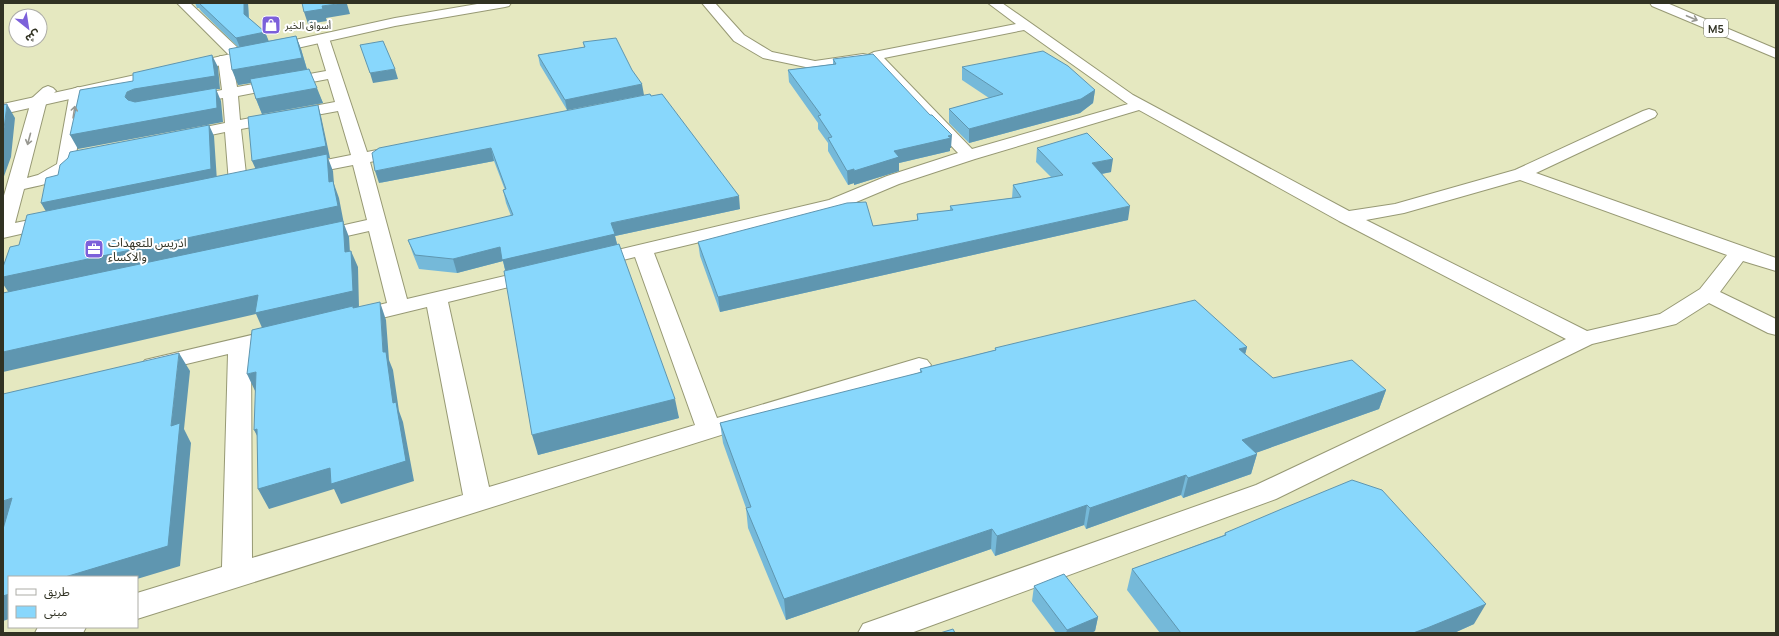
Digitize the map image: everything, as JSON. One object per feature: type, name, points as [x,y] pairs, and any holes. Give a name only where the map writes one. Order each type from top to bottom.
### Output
[{"type":"main road","points":[[183,3],[229,55],[230,93],[238,183]]},
{"type":"main road","points":[[3,109],[44,96],[410,14],[474,3]]},
{"type":"main road","points":[[3,101],[78,92],[229,55],[323,38],[423,16],[505,3]]},
{"type":"main road","points":[[708,3],[739,38],[768,55],[815,65],[874,56],[1027,26]]},
{"type":"main road","points":[[994,3],[1128,98],[1346,217],[1584,339]]},
{"type":"main road","name":"M5","points":[[1656,3],[1776,54]]},
{"type":"main road","name":"M5","points":[[1682,3],[1776,41]]},
{"type":"main road","points":[[323,38],[360,158],[399,307]]},
{"type":"main road","points":[[874,56],[969,155]]},
{"type":"main road","points":[[178,102],[334,74]]},
{"type":"main road","points":[[16,186],[53,175],[65,167],[75,157],[78,92]]},
{"type":"main road","points":[[44,96],[3,231],[66,218]]},
{"type":"main road","points":[[165,139],[343,105]]},
{"type":"main road","points":[[573,266],[835,204],[893,180],[969,155],[1141,105]]},
{"type":"main road","points":[[1346,217],[1397,209],[1521,174],[1649,114]]},
{"type":"main road","points":[[284,174],[415,147]]},
{"type":"main road","points":[[1521,174],[1776,265]]},
{"type":"main road","points":[[300,240],[378,223]]},
{"type":"main road","points":[[642,250],[709,429]]},
{"type":"main road","points":[[874,633],[1266,492],[1584,339],[1668,319],[1708,294],[1739,253]]},
{"type":"main road","points":[[331,323],[550,271]]},
{"type":"main road","points":[[1708,294],[1776,328]]},
{"type":"main road","points":[[436,298],[478,500]]},
{"type":"main road","points":[[133,370],[301,330]]},
{"type":"main road","points":[[237,575],[240,344]]},
{"type":"main road","points":[[138,606],[919,365]]},
{"type":"main road","points":[[51,633],[67,628]]},
{"type":"building","points":[[199,3],[244,3],[244,14],[265,32],[236,38]]},
{"type":"building","points":[[302,3],[345,3],[322,6],[323,9],[304,12]]},
{"type":"building","points":[[296,36],[302,58],[232,70],[229,49]]},
{"type":"building","points":[[616,38],[632,70],[642,84],[565,100],[538,55],[585,47],[583,42]]},
{"type":"building","points":[[383,41],[395,69],[370,73],[360,45]]},
{"type":"building","points":[[1043,51],[1068,66],[1095,90],[1081,99],[969,129],[949,109],[1003,94],[962,67]]},
{"type":"building","points":[[873,54],[930,115],[932,115],[952,135],[948,136],[951,138],[894,151],[899,157],[854,171],[854,169],[847,171],[828,138],[832,137],[818,116],[821,115],[788,70],[836,64],[833,59]]},
{"type":"building","points":[[212,55],[215,76],[134,89],[127,92],[125,97],[128,100],[135,102],[216,88],[217,108],[70,135],[80,90],[133,81],[133,73]]},
{"type":"building","points":[[309,69],[317,88],[256,99],[250,79]]},
{"type":"building","points":[[650,94],[651,96],[662,94],[739,196],[611,223],[615,234],[502,260],[500,247],[453,259],[415,255],[408,240],[513,215],[503,190],[506,189],[491,148],[375,171],[372,153],[379,148]]},
{"type":"building","points":[[7,104],[3,137],[3,105]]},
{"type":"building","points":[[318,105],[326,146],[252,161],[248,117]]},
{"type":"building","points":[[209,125],[211,169],[41,203],[46,178],[58,175],[60,165],[68,158],[70,152]]},
{"type":"building","points":[[1087,133],[1113,159],[1092,163],[1130,206],[718,297],[698,242],[847,203],[866,202],[873,226],[918,220],[917,214],[953,210],[950,206],[1021,197],[1013,185],[1063,175],[1037,148]]},
{"type":"building","points":[[327,154],[329,182],[333,181],[338,206],[3,277],[3,267],[10,247],[19,245],[27,215]]},
{"type":"building","points":[[343,221],[345,252],[351,251],[353,291],[255,313],[258,295],[3,352],[3,293]]},
{"type":"building","points":[[619,244],[675,399],[532,435],[504,271]]},
{"type":"building","points":[[1195,300],[1247,347],[1239,349],[1273,378],[1352,360],[1386,390],[1242,440],[1257,454],[1188,478],[1186,475],[1090,508],[1087,505],[997,536],[992,529],[784,599],[746,508],[751,507],[720,423],[922,372],[920,369],[996,350],[995,348]]},
{"type":"building","points":[[380,302],[383,352],[386,352],[393,403],[396,402],[406,461],[331,484],[330,468],[258,489],[257,429],[254,430],[256,372],[247,374],[252,330],[353,306],[353,308]]},
{"type":"building","points":[[179,353],[171,426],[180,423],[168,546],[68,576],[8,576],[8,594],[3,596],[3,529],[12,498],[3,501],[3,394]]},
{"type":"building","points":[[1352,480],[1382,490],[1486,604],[1413,633],[1181,633],[1132,569],[1226,535],[1225,533]]},
{"type":"building","points":[[1064,574],[1098,617],[1067,630],[1034,586]]},
{"type":"building","points":[[953,629],[955,633],[940,633]]},
{"type":"place","name":"أسواق الخير","points":[[271,25]]},
{"type":"place","name":"ادريس للتعهدات والاكساء","points":[[94,249]]}]
